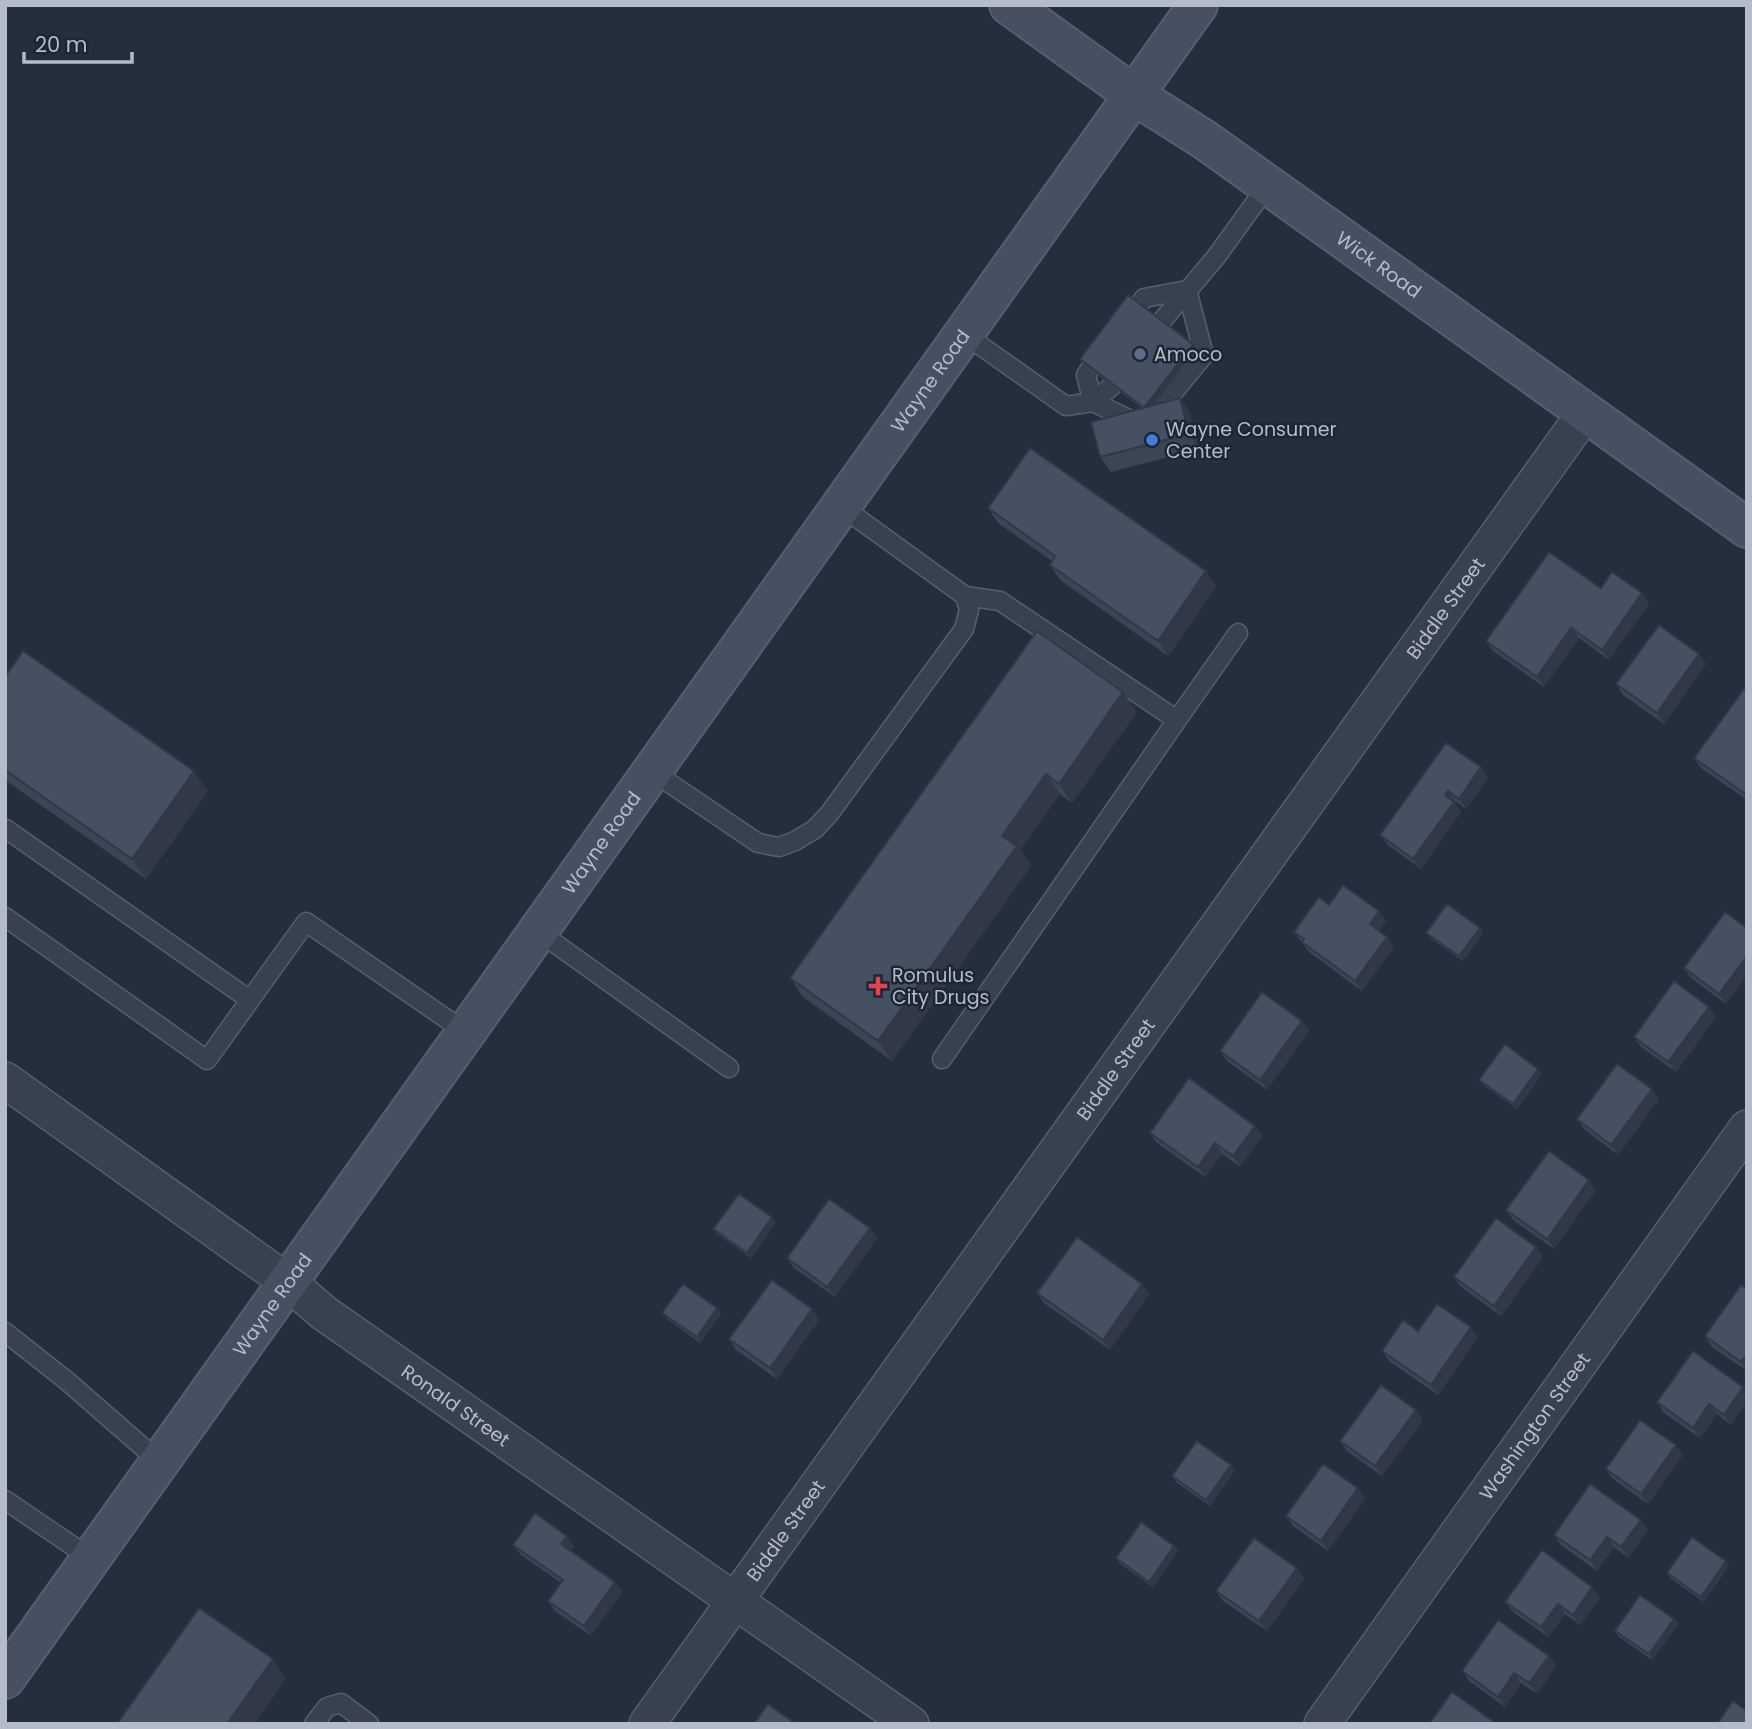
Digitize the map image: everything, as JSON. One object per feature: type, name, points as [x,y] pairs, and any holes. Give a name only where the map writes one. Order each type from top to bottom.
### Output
[{"type":"main road","name":"Wick Road","points":[[1009,5],[1134,95],[1205,140],[1747,528]]},
{"type":"main road","name":"Wayne Road","points":[[5,1679],[1198,5]]},
{"type":"street","name":"Biddle Street","points":[[647,1724],[1585,414]]},
{"type":"street","name":"Ronald Street","points":[[5,1080],[289,1283],[324,1313],[911,1724]]},
{"type":"street","name":"Washington Street","points":[[1322,1724],[1747,1128]]},
{"type":"lane","points":[[1161,322],[1216,257],[1268,185]]},
{"type":"lane","points":[[1139,305],[1144,298],[1188,290]]},
{"type":"lane","points":[[1093,402],[1133,421],[1153,417],[1204,355],[1188,290]]},
{"type":"lane","points":[[964,334],[1066,406],[1093,402],[1112,386]]},
{"type":"lane","points":[[1090,369],[1086,375],[1093,402]]},
{"type":"lane","points":[[842,507],[965,596],[1000,601],[1177,720]]},
{"type":"lane","points":[[653,772],[758,843],[779,847],[795,841],[815,829],[829,814],[964,629],[969,610],[965,596]]},
{"type":"lane","points":[[942,1059],[1238,633]]},
{"type":"lane","points":[[5,831],[6,829],[250,1000]]},
{"type":"lane","points":[[5,917],[207,1060],[306,922],[467,1034]]},
{"type":"lane","points":[[539,932],[729,1068]]},
{"type":"lane","points":[[5,1332],[67,1381],[160,1463]]},
{"type":"lane","points":[[5,1500],[92,1559]]},
{"type":"lane","points":[[314,1724],[327,1707],[341,1703],[369,1724]]},
{"type":"building","points":[[1128,295],[1193,344],[1144,408],[1080,359]]},
{"type":"building","points":[[1180,398],[1189,434],[1100,457],[1091,422]]},
{"type":"building","points":[[1030,448],[1206,571],[1158,641],[1050,565],[1055,556],[988,508]]},
{"type":"building","points":[[1549,552],[1601,588],[1612,572],[1642,593],[1602,650],[1571,628],[1537,677],[1486,641]]},
{"type":"building","points":[[1659,625],[1699,654],[1657,713],[1616,684]]},
{"type":"building","points":[[1037,631],[1123,692],[1059,784],[1046,774],[1002,836],[1017,846],[878,1041],[790,978]]},
{"type":"building","points":[[23,651],[194,771],[132,859],[5,770],[5,677]]},
{"type":"building","points":[[1744,689],[1747,690],[1747,795],[1694,758]]},
{"type":"building","points":[[1446,743],[1481,767],[1459,799],[1448,791],[1445,795],[1454,802],[1413,859],[1380,835]]},
{"type":"building","points":[[1343,885],[1379,911],[1370,924],[1387,937],[1355,981],[1302,942],[1304,939],[1294,932],[1319,897],[1329,905]]},
{"type":"building","points":[[1447,904],[1480,928],[1459,956],[1426,933]]},
{"type":"building","points":[[1725,912],[1747,928],[1747,956],[1719,994],[1684,968]]},
{"type":"building","points":[[1674,981],[1709,1007],[1668,1062],[1634,1037]]},
{"type":"building","points":[[1262,992],[1302,1021],[1260,1080],[1220,1051]]},
{"type":"building","points":[[1505,1044],[1538,1069],[1513,1104],[1479,1080]]},
{"type":"building","points":[[1617,1064],[1652,1089],[1611,1145],[1577,1119]]},
{"type":"building","points":[[1189,1078],[1255,1126],[1233,1156],[1215,1143],[1198,1167],[1150,1133]]},
{"type":"building","points":[[1549,1151],[1589,1180],[1547,1239],[1506,1210]]},
{"type":"building","points":[[739,1194],[772,1217],[747,1253],[713,1229]]},
{"type":"building","points":[[829,1199],[870,1228],[827,1287],[787,1258]]},
{"type":"building","points":[[1496,1218],[1536,1247],[1494,1306],[1454,1277]]},
{"type":"building","points":[[1077,1237],[1142,1284],[1103,1340],[1037,1293]]},
{"type":"building","points":[[772,1280],[812,1309],[770,1368],[729,1339]]},
{"type":"building","points":[[683,1284],[717,1308],[697,1337],[662,1313]]},
{"type":"building","points":[[1741,1285],[1747,1289],[1747,1353],[1741,1362],[1705,1336]]},
{"type":"building","points":[[1437,1304],[1471,1327],[1431,1385],[1382,1351],[1403,1320],[1418,1331]]},
{"type":"building","points":[[1693,1351],[1743,1387],[1724,1415],[1709,1404],[1693,1428],[1657,1402]]},
{"type":"building","points":[[1381,1385],[1416,1410],[1375,1466],[1340,1441]]},
{"type":"building","points":[[1640,1420],[1676,1445],[1641,1494],[1606,1469]]},
{"type":"building","points":[[1197,1441],[1231,1465],[1206,1500],[1172,1476]]},
{"type":"building","points":[[1323,1464],[1358,1488],[1321,1541],[1286,1516]]},
{"type":"building","points":[[1590,1484],[1641,1520],[1621,1547],[1607,1537],[1590,1560],[1554,1535]]},
{"type":"building","points":[[535,1513],[567,1536],[561,1544],[615,1582],[584,1626],[548,1601],[563,1580],[513,1545]]},
{"type":"building","points":[[1141,1522],[1174,1546],[1149,1582],[1116,1558]]},
{"type":"building","points":[[1692,1537],[1726,1561],[1701,1597],[1667,1573]]},
{"type":"building","points":[[1254,1538],[1297,1568],[1259,1621],[1216,1591]]},
{"type":"building","points":[[1542,1550],[1592,1587],[1573,1615],[1558,1604],[1541,1627],[1505,1602]]},
{"type":"building","points":[[1640,1595],[1674,1619],[1649,1654],[1615,1631]]},
{"type":"building","points":[[199,1608],[273,1659],[227,1724],[117,1724]]},
{"type":"building","points":[[1498,1620],[1549,1656],[1529,1683],[1514,1673],[1498,1697],[1462,1671]]},
{"type":"building","points":[[1452,1692],[1497,1724],[1429,1724]]},
{"type":"building","points":[[1733,1701],[1747,1711],[1747,1724],[1717,1724]]},
{"type":"building","points":[[768,1704],[796,1724],[754,1724]]},
{"type":"place","name":"Amoco","points":[[1140,354]]},
{"type":"place","name":"Wayne Consumer Center","points":[[1152,440]]},
{"type":"place","name":"Romulus City Drugs","points":[[878,986]]}]
